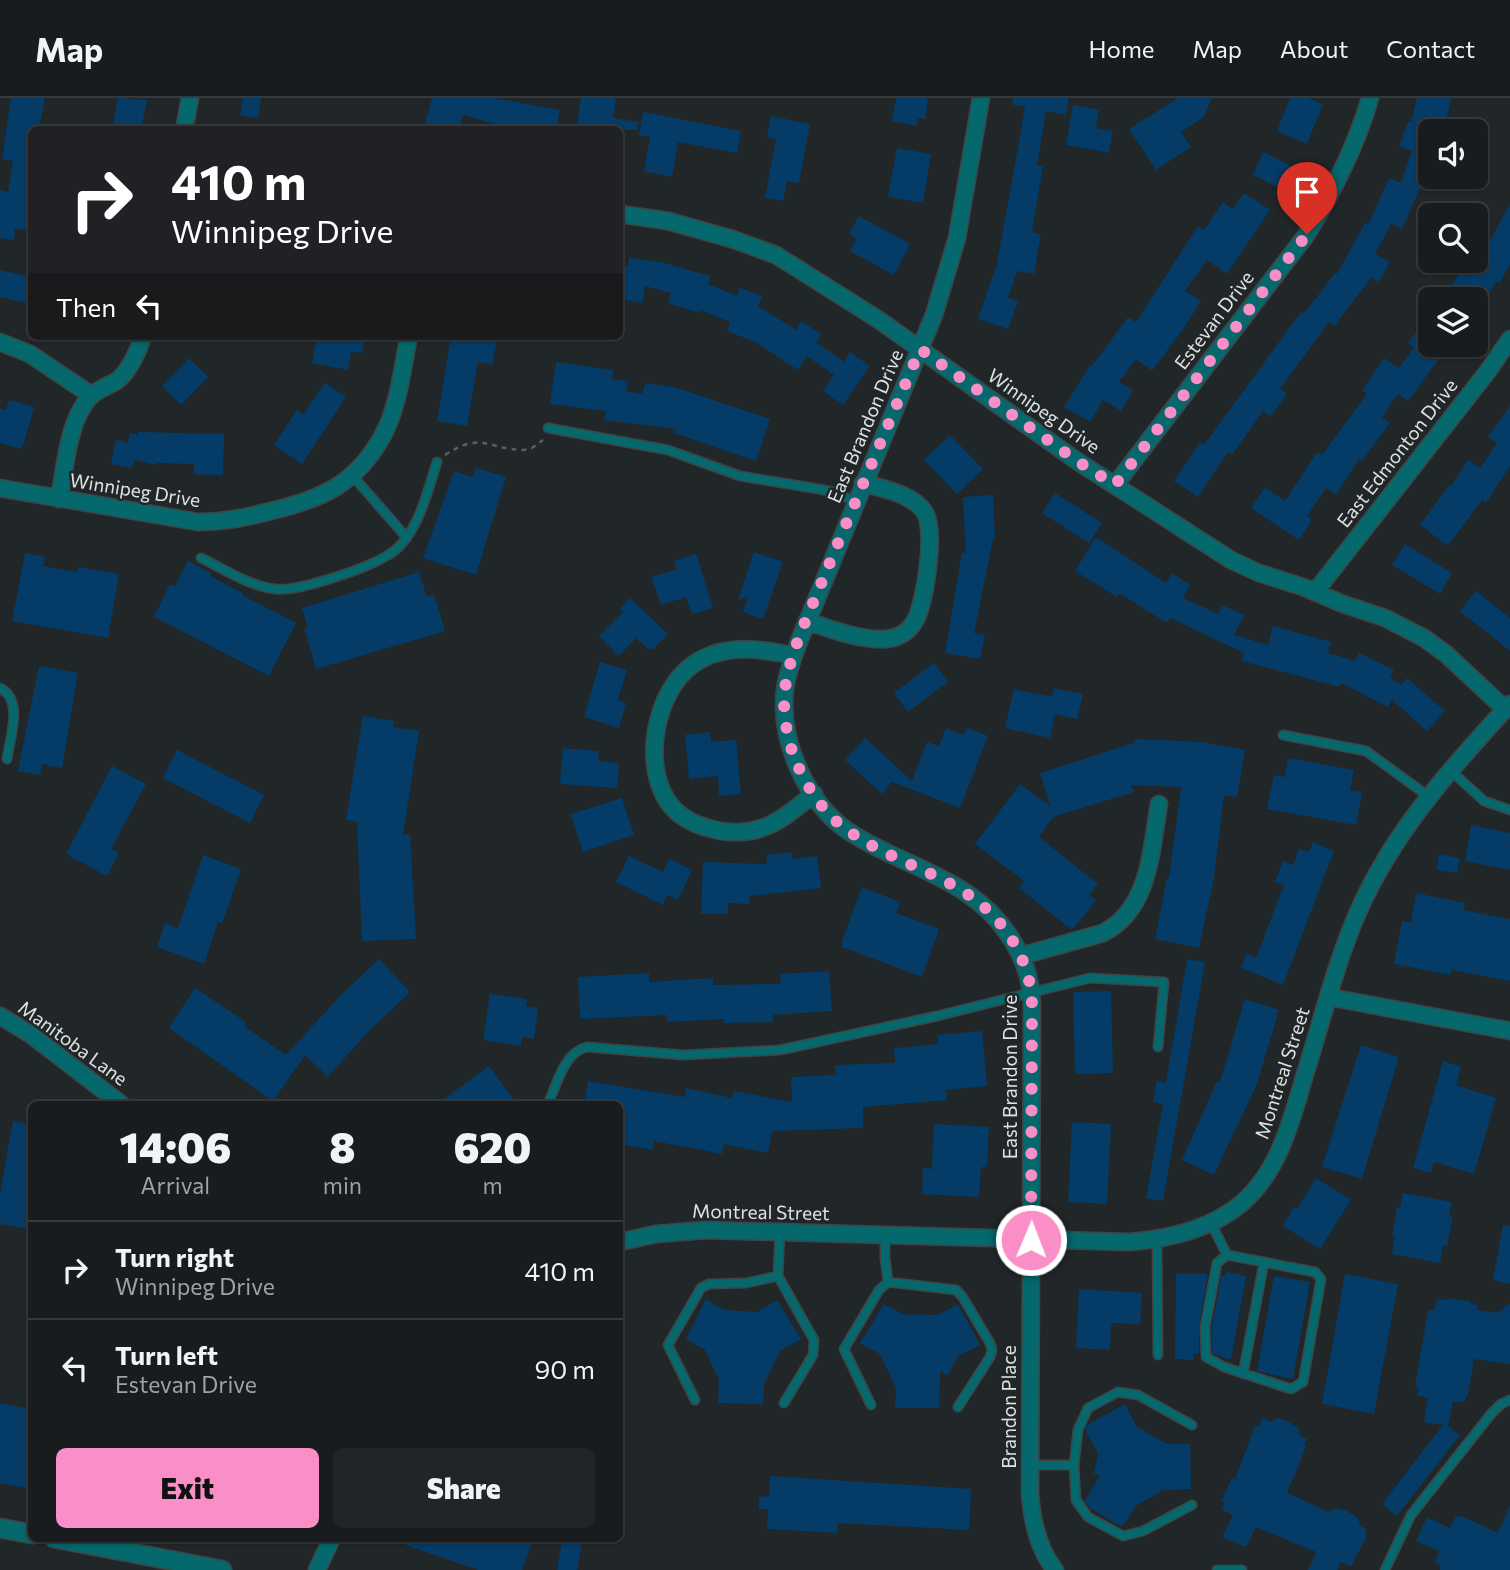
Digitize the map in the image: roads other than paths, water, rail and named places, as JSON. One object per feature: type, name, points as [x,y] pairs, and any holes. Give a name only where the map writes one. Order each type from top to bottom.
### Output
[{"type":"street","points":[[185,126],[190,98]]},
{"type":"street","name":"East Brandon Drive","points":[[981,98],[957,238],[933,315],[807,621],[785,691],[787,730],[798,765],[814,794],[834,819],[853,834],[946,880],[975,898],[1002,925],[1021,956],[1032,991],[1031,1240]]},
{"type":"street","name":"Estevan Drive","points":[[1115,485],[1307,234],[1349,159],[1370,98]]},
{"type":"street","name":"Winnipeg Drive","points":[[623,214],[668,221],[732,239],[776,256],[812,276],[1077,461],[1231,559],[1259,573],[1385,618],[1424,638],[1508,707]]},
{"type":"street","name":"East Edmonton Drive","points":[[1315,592],[1488,371],[1510,339]]},
{"type":"street","points":[[59,499],[72,431],[91,396],[118,379],[138,352],[142,340]]},
{"type":"street","name":"Winnipeg Drive","points":[[0,488],[198,522],[221,522],[304,503],[334,489],[371,455],[384,434],[393,411],[408,340]]},
{"type":"street","points":[[0,342],[30,354],[91,396]]},
{"type":"street","points":[[807,621],[850,634],[886,639],[905,633],[917,617],[930,551],[926,514],[909,499],[863,483]]},
{"type":"street","points":[[794,656],[761,649],[738,649],[702,658],[688,667],[676,681],[659,720],[656,740],[657,779],[663,794],[680,814],[694,823],[717,831],[750,831],[765,827],[814,794]]},
{"type":"street","name":"Montreal Street","points":[[623,1241],[680,1231],[1129,1242],[1181,1235],[1211,1223],[1242,1202],[1272,1166],[1289,1127],[1351,930],[1376,876],[1428,796],[1508,707]]},
{"type":"street","points":[[1021,956],[1103,933],[1128,914],[1145,882],[1159,804]]},
{"type":"street","points":[[1329,997],[1510,1031]]},
{"type":"street","name":"Manitoba Lane","points":[[0,1016],[30,1034],[117,1101]]},
{"type":"street","name":"Brandon Place","points":[[1031,1240],[1030,1465],[1034,1522],[1042,1548],[1055,1570]]},
{"type":"street","points":[[0,1528],[28,1533]]},
{"type":"street","points":[[75,1542],[222,1570]]},
{"type":"street","points":[[317,1570],[330,1542]]},
{"type":"lane","points":[[548,428],[668,450],[740,476],[838,493],[855,502]]},
{"type":"lane","points":[[201,558],[263,587],[288,589],[373,563],[397,549],[407,538],[415,524],[437,462]]},
{"type":"lane","points":[[352,475],[407,538]]},
{"type":"lane","points":[[0,688],[9,693],[14,702],[7,759]]},
{"type":"lane","points":[[1283,735],[1366,751],[1428,796]]},
{"type":"lane","points":[[1450,770],[1490,805],[1510,810]]},
{"type":"lane","points":[[549,1101],[569,1059],[579,1049],[587,1047],[684,1055],[780,1050],[937,1016],[1090,978],[1164,982],[1158,1047]]},
{"type":"lane","points":[[1211,1223],[1227,1255]]},
{"type":"lane","points":[[780,1232],[778,1276],[814,1340],[813,1355],[783,1403]]},
{"type":"lane","points":[[885,1235],[888,1282]]},
{"type":"lane","points":[[1157,1240],[1158,1355]]},
{"type":"lane","points":[[1227,1255],[1264,1262],[1315,1272],[1321,1279],[1303,1382],[1291,1389],[1224,1367],[1206,1357],[1205,1327],[1217,1263],[1227,1255]]},
{"type":"lane","points":[[1243,1374],[1264,1262]]},
{"type":"lane","points":[[695,1400],[668,1345],[701,1288],[709,1284],[746,1283],[778,1276]]},
{"type":"lane","points":[[871,1405],[844,1349],[879,1290],[888,1282],[956,1290],[990,1343],[990,1357],[958,1407]]},
{"type":"lane","points":[[1192,1425],[1138,1395],[1118,1392],[1088,1408],[1077,1430],[1074,1465],[1076,1500],[1088,1517],[1123,1536],[1143,1531],[1192,1505]]},
{"type":"lane","points":[[1385,1570],[1411,1515],[1491,1414],[1501,1404],[1510,1400]]},
{"type":"lane","points":[[1030,1465],[1074,1465]]},
{"type":"lane","points":[[1217,1570],[1242,1570]]}]
